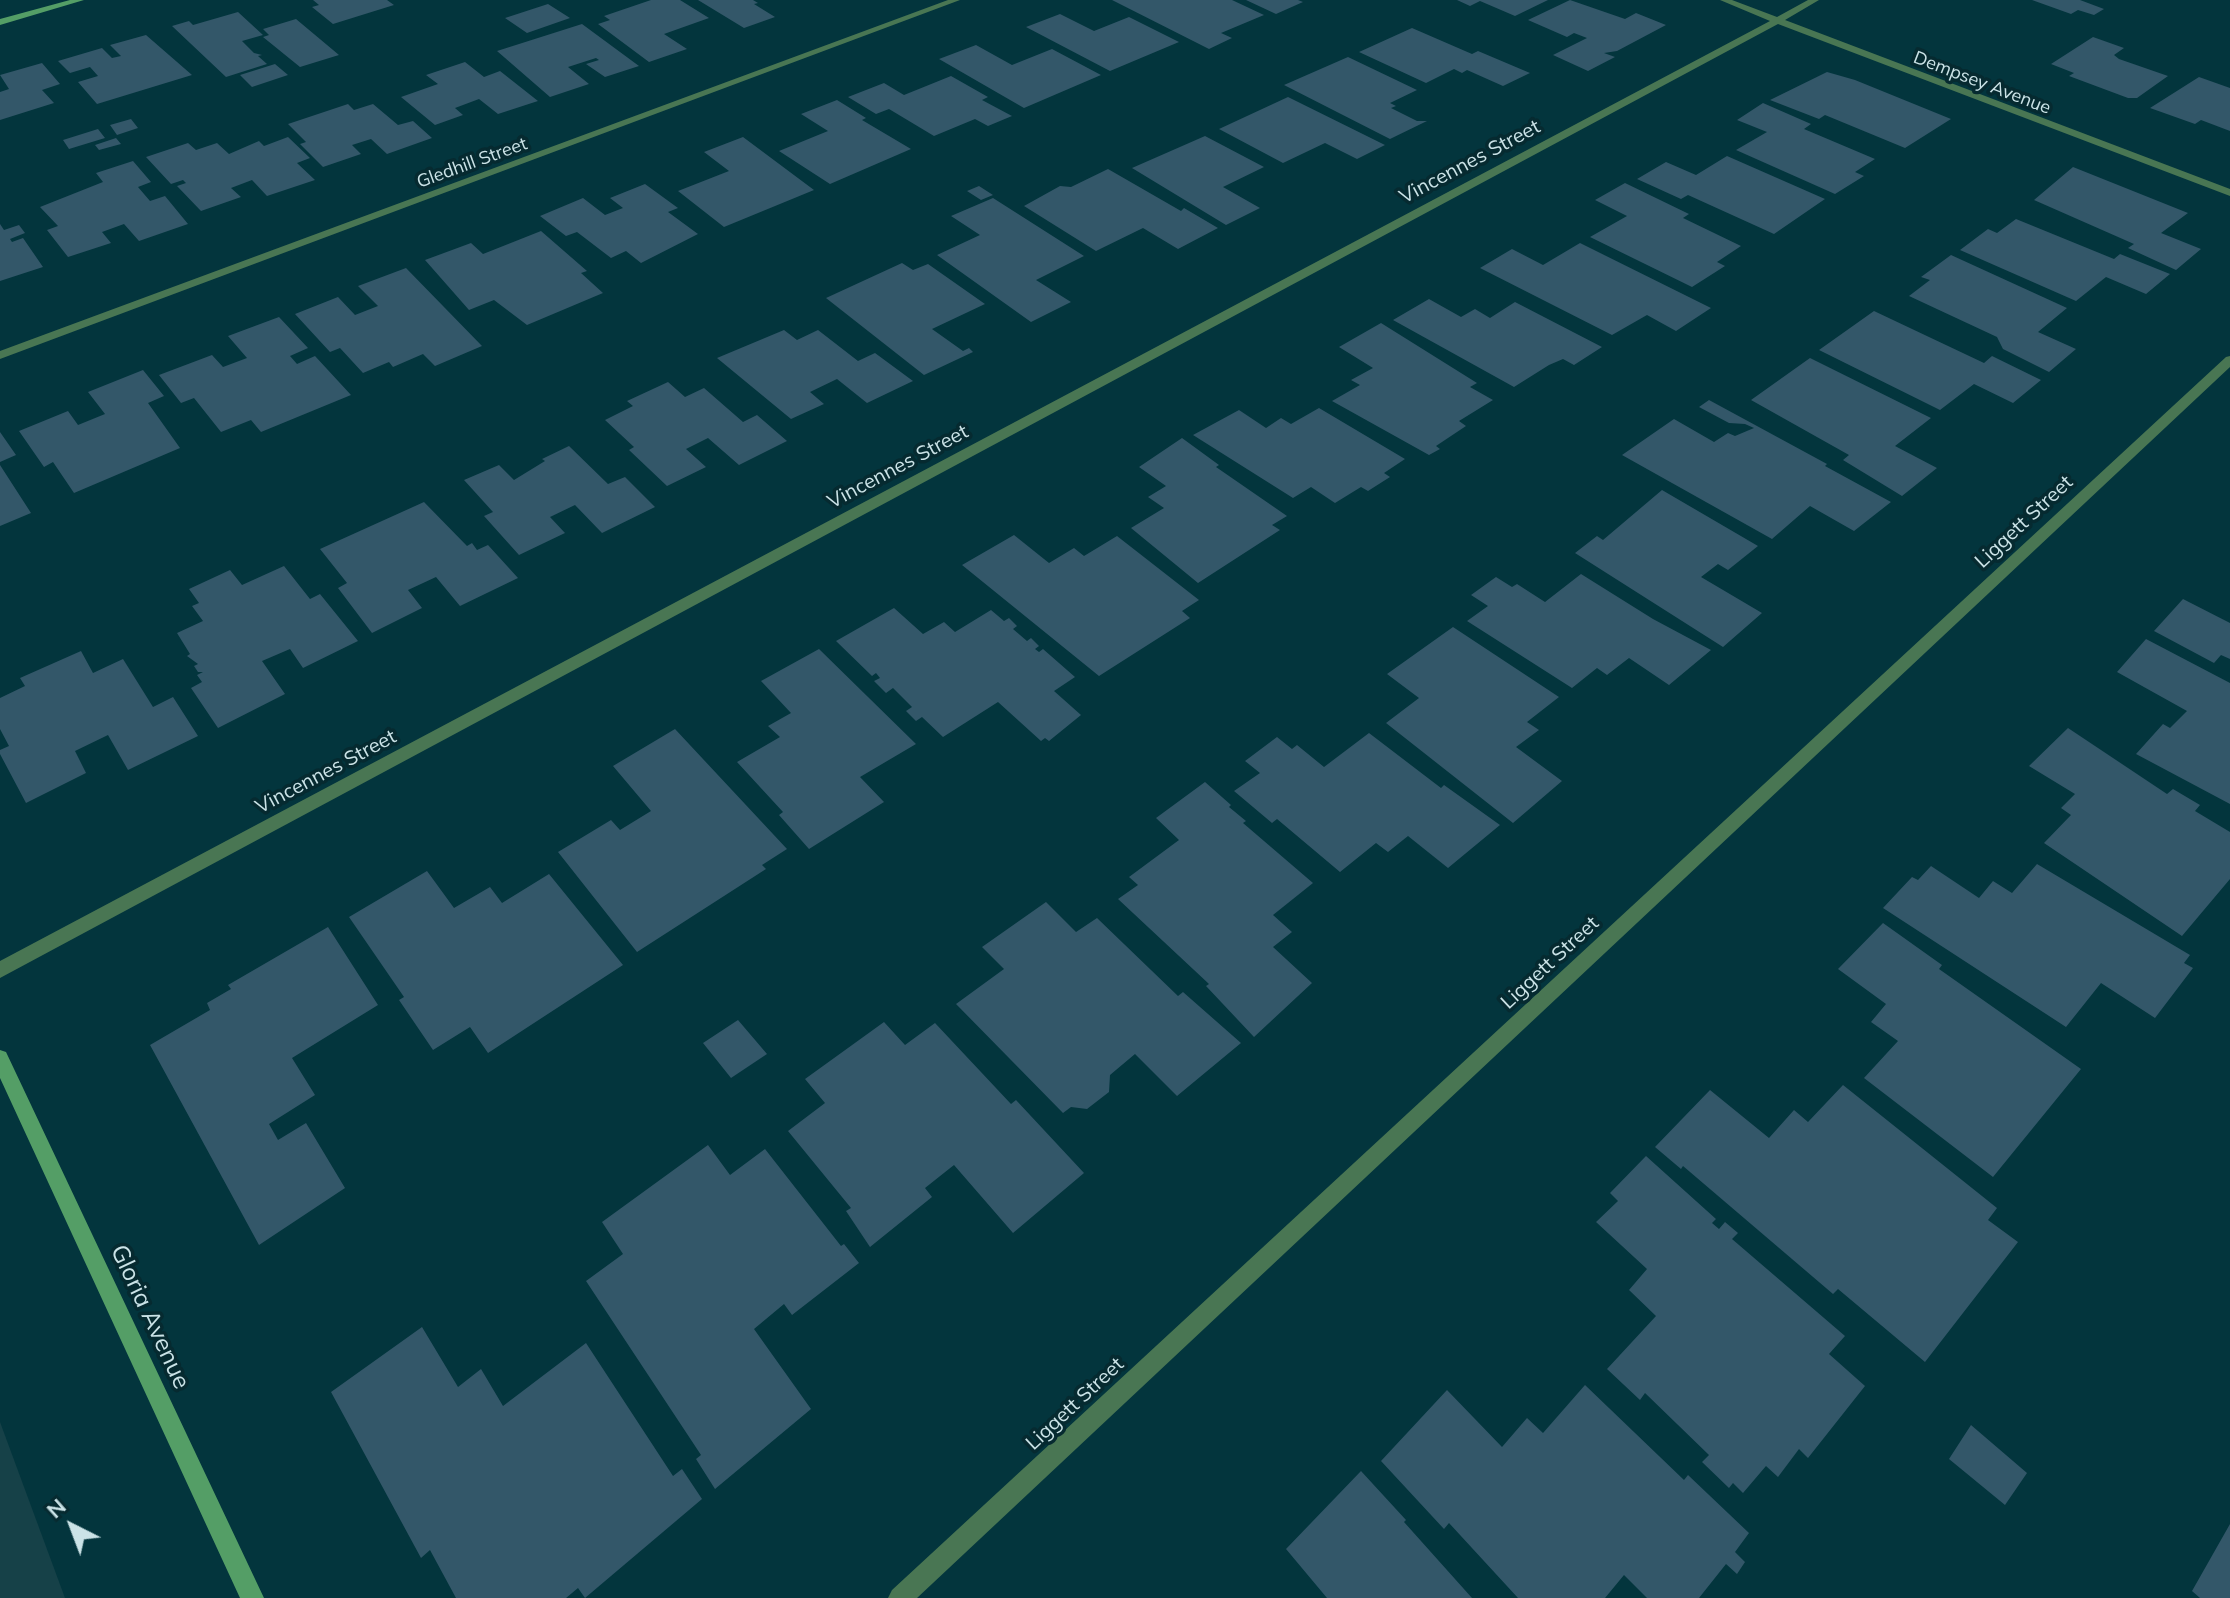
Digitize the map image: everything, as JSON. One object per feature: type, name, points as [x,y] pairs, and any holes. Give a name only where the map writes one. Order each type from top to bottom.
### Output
[{"type":"street","points":[[0,22],[80,0]]},
{"type":"street","name":"Gledhill Street","points":[[0,355],[956,0]]},
{"type":"street","name":"Dempsey Avenue","points":[[1724,0],[2230,193]]},
{"type":"street","name":"Vincennes Street","points":[[0,970],[1815,0]]},
{"type":"street","name":"Liggett Street","points":[[900,1598],[2230,360]]},
{"type":"street","name":"Gloria Avenue","points":[[0,1058],[252,1598]]},
{"type":"shaded area","points":[[0,1422],[65,1598],[0,1598]]},
{"type":"building","points":[[313,0],[387,0],[394,5],[333,24],[312,7],[319,5]]},
{"type":"building","points":[[651,0],[680,0],[709,18],[664,34],[687,49],[649,62],[598,24],[610,20],[604,16]]},
{"type":"building","points":[[698,0],[753,0],[758,3],[754,4],[775,17],[744,28]]},
{"type":"building","points":[[1112,0],[1232,0],[1264,15],[1221,33],[1232,38],[1209,49]]},
{"type":"building","points":[[1246,0],[1298,0],[1303,2],[1276,14]]},
{"type":"building","points":[[1457,0],[1548,0],[1515,16],[1480,1],[1470,6]]},
{"type":"building","points":[[1570,0],[1625,19],[1636,13],[1666,25],[1617,51],[1604,53],[1615,57],[1588,71],[1553,55],[1587,38],[1574,33],[1567,37],[1528,20]]},
{"type":"building","points":[[2032,0],[2080,0],[2104,9],[2094,15],[2078,10],[2071,14]]},
{"type":"building","points":[[548,4],[570,18],[527,33],[505,18]]},
{"type":"building","points":[[238,12],[263,35],[242,41],[254,53],[262,55],[258,56],[267,64],[226,77],[172,26],[189,21],[193,25]]},
{"type":"building","points":[[1060,14],[1094,31],[1129,17],[1179,42],[1110,71],[1026,27]]},
{"type":"building","points":[[296,19],[339,55],[300,67],[263,37],[269,35],[263,29]]},
{"type":"building","points":[[582,24],[639,66],[605,77],[586,64],[599,60],[596,58],[568,67],[589,84],[550,97],[497,51]]},
{"type":"building","points":[[1412,28],[1472,54],[1478,51],[1530,73],[1503,86],[1467,70],[1462,73],[1454,69],[1426,83],[1359,52]]},
{"type":"building","points":[[146,35],[192,75],[97,104],[78,82],[98,76],[90,67],[70,73],[58,61],[102,48],[112,58],[121,56],[110,45]]},
{"type":"building","points":[[2093,37],[2124,48],[2114,55],[2119,59],[2168,76],[2137,98],[2128,98],[2069,76],[2074,73],[2051,64]]},
{"type":"building","points":[[976,45],[1012,65],[1052,49],[1101,75],[1024,108],[939,59]]},
{"type":"building","points":[[1348,57],[1417,90],[1390,103],[1396,106],[1391,108],[1417,121],[1427,121],[1390,139],[1284,85]]},
{"type":"building","points":[[465,62],[484,77],[500,71],[538,101],[498,114],[479,99],[455,108],[463,115],[435,125],[401,97],[438,84],[426,75]]},
{"type":"building","points":[[42,63],[60,84],[42,90],[54,103],[0,120],[0,92],[9,89],[0,75]]},
{"type":"building","points":[[275,64],[288,75],[252,87],[240,75]]},
{"type":"building","points":[[1827,72],[1855,80],[1951,119],[1905,148],[1825,115],[1819,119],[1770,100]]},
{"type":"building","points":[[951,76],[988,97],[982,100],[1012,116],[988,126],[975,119],[934,136],[889,109],[876,114],[848,97],[884,83],[904,95]]},
{"type":"building","points":[[2199,77],[2230,88],[2230,131],[2201,120],[2195,124],[2150,108]]},
{"type":"building","points":[[1288,97],[1385,145],[1357,159],[1325,143],[1283,163],[1219,129]]},
{"type":"building","points":[[837,100],[866,118],[862,120],[911,149],[830,184],[779,151],[828,131],[801,114]]},
{"type":"building","points":[[1763,103],[1811,124],[1804,129],[1875,159],[1855,172],[1864,176],[1835,194],[1736,150],[1767,132],[1737,120]]},
{"type":"building","points":[[348,104],[354,110],[373,104],[398,125],[413,121],[432,138],[387,154],[371,139],[352,145],[361,154],[323,167],[300,144],[306,142],[288,124]]},
{"type":"building","points":[[131,119],[138,128],[117,135],[110,125]]},
{"type":"building","points":[[98,129],[105,138],[69,149],[63,140]]},
{"type":"building","points":[[1205,136],[1264,167],[1223,187],[1260,208],[1226,225],[1132,168]]},
{"type":"building","points":[[288,137],[310,158],[297,163],[315,180],[267,196],[252,180],[231,188],[241,197],[201,211],[177,186],[186,183],[183,180],[171,184],[146,157],[188,143],[196,150],[217,143],[229,154],[259,141],[264,146]]},
{"type":"building","points":[[743,137],[814,190],[724,227],[678,191],[729,171],[704,152]]},
{"type":"building","points":[[116,138],[121,144],[99,150],[95,145]]},
{"type":"building","points":[[1727,156],[1825,199],[1774,234],[1688,195],[1681,199],[1637,179],[1666,162],[1696,175]]},
{"type":"building","points":[[133,161],[151,182],[138,187],[150,201],[165,196],[188,224],[139,241],[124,224],[102,232],[111,243],[68,257],[47,230],[58,226],[40,207],[103,182],[96,173]]},
{"type":"building","points":[[2073,167],[2188,213],[2161,233],[2201,249],[2176,270],[2128,248],[2134,244],[2034,200]]},
{"type":"building","points":[[1108,169],[1181,211],[1184,208],[1218,228],[1178,249],[1143,228],[1096,251],[1024,206],[1060,186],[1071,187]]},
{"type":"building","points":[[1625,183],[1689,214],[1683,218],[1741,246],[1717,262],[1725,266],[1692,287],[1590,237],[1627,216],[1595,200]]},
{"type":"building","points":[[645,184],[678,208],[668,212],[698,234],[641,263],[626,251],[611,258],[577,232],[566,236],[540,216],[583,198],[605,215],[623,208],[610,198]]},
{"type":"building","points":[[979,186],[993,195],[981,200],[967,191]]},
{"type":"building","points":[[993,198],[1084,256],[1036,280],[1071,302],[1031,322],[937,255],[980,235],[951,216]]},
{"type":"building","points":[[2016,219],[2114,259],[2120,254],[2170,274],[2146,294],[2106,277],[2076,301],[1960,250],[1988,229],[1997,233]]},
{"type":"building","points":[[0,224],[4,230],[19,225],[25,233],[10,239],[12,242],[23,238],[43,267],[0,281]]},
{"type":"building","points":[[541,231],[587,271],[581,273],[603,293],[527,325],[494,300],[469,310],[425,260],[471,243],[483,254]]},
{"type":"building","points":[[1580,243],[1711,308],[1676,331],[1647,315],[1612,335],[1480,268],[1512,249],[1543,265]]},
{"type":"building","points":[[1951,255],[2067,308],[2038,332],[2076,349],[2049,372],[2003,349],[1997,337],[1909,296],[1930,280],[1921,277]]},
{"type":"building","points":[[902,263],[913,270],[928,264],[985,304],[932,329],[963,351],[969,348],[973,352],[924,375],[826,298]]},
{"type":"building","points":[[406,268],[482,346],[435,366],[423,354],[393,367],[389,362],[363,373],[340,348],[330,352],[295,314],[338,297],[355,315],[378,306],[358,286]]},
{"type":"building","points":[[1429,299],[1461,317],[1475,309],[1490,318],[1515,302],[1602,347],[1574,365],[1563,359],[1549,365],[1514,387],[1393,320]]},
{"type":"building","points":[[1874,311],[1984,363],[1992,356],[2041,380],[2013,403],[1974,384],[1940,410],[1819,350]]},
{"type":"building","points":[[279,317],[308,348],[290,356],[297,364],[315,356],[351,395],[261,432],[251,420],[221,432],[194,398],[181,403],[159,375],[212,355],[223,367],[247,358],[228,336]]},
{"type":"building","points":[[1381,323],[1477,383],[1470,387],[1493,400],[1459,421],[1466,426],[1436,446],[1440,449],[1429,455],[1332,401],[1360,385],[1351,380],[1373,368],[1339,347]]},
{"type":"building","points":[[784,330],[797,340],[818,330],[858,361],[875,353],[913,381],[867,403],[837,379],[810,392],[824,404],[791,419],[717,358]]},
{"type":"building","points":[[1810,358],[1931,418],[1895,446],[1937,468],[1902,496],[1843,460],[1849,455],[1751,400]]},
{"type":"building","points":[[143,370],[164,396],[148,403],[180,448],[74,493],[53,462],[44,467],[19,431],[68,411],[78,425],[105,414],[88,392]]},
{"type":"building","points":[[668,382],[685,397],[704,388],[743,422],[757,415],[787,441],[739,465],[708,438],[686,449],[706,467],[667,486],[629,450],[634,447],[605,420],[633,406],[627,401]]},
{"type":"building","points":[[1709,400],[1891,502],[1854,531],[1810,506],[1772,539],[1622,455],[1674,419],[1714,442],[1728,433],[1735,436],[1754,428],[1729,423],[1699,407]]},
{"type":"building","points":[[1319,408],[1405,459],[1384,473],[1390,477],[1368,491],[1361,487],[1335,503],[1311,487],[1293,498],[1193,435],[1239,410],[1266,428],[1281,418],[1291,424]]},
{"type":"building","points":[[0,432],[16,455],[0,462]]},
{"type":"building","points":[[1182,438],[1219,465],[1216,467],[1287,516],[1272,525],[1280,530],[1198,583],[1131,528],[1164,508],[1148,497],[1166,486],[1139,467]]},
{"type":"building","points":[[569,446],[608,484],[625,477],[655,507],[602,533],[575,505],[550,517],[565,533],[519,555],[484,516],[493,512],[464,480],[499,465],[514,480],[545,461],[542,459]]},
{"type":"building","points":[[0,465],[31,513],[0,526]]},
{"type":"building","points":[[1662,490],[1758,546],[1728,570],[1718,564],[1701,577],[1762,613],[1723,647],[1575,553],[1597,536],[1603,540]]},
{"type":"building","points":[[424,502],[467,546],[472,543],[477,550],[488,545],[518,578],[460,606],[436,577],[408,590],[422,608],[372,633],[338,588],[347,583],[320,549]]},
{"type":"building","points":[[1014,535],[1049,563],[1074,548],[1084,556],[1117,536],[1199,600],[1182,611],[1190,618],[1099,676],[962,565]]},
{"type":"building","points":[[284,566],[310,599],[320,594],[358,641],[303,668],[290,649],[262,661],[285,694],[218,728],[191,688],[202,682],[197,675],[203,672],[198,672],[194,666],[198,664],[187,656],[190,654],[177,633],[203,621],[192,606],[199,603],[189,589],[230,570],[242,585]]},
{"type":"building","points":[[1581,574],[1653,619],[1711,650],[1669,685],[1629,658],[1607,675],[1597,668],[1572,688],[1467,621],[1488,606],[1471,595],[1496,577],[1512,587],[1517,584],[1545,602]]},
{"type":"building","points":[[2183,599],[2230,623],[2230,659],[2221,655],[2214,663],[2154,631]]},
{"type":"building","points":[[894,608],[923,634],[944,622],[955,632],[991,610],[1004,621],[1009,618],[1017,626],[1013,629],[1039,646],[1035,649],[1039,652],[1043,649],[1075,677],[1054,691],[1081,715],[1049,741],[1045,738],[1041,741],[998,702],[943,737],[922,717],[916,721],[906,711],[912,707],[893,688],[886,693],[874,681],[880,678],[876,673],[872,676],[836,641]]},
{"type":"building","points":[[1453,627],[1559,697],[1527,722],[1539,730],[1516,747],[1562,781],[1513,823],[1386,723],[1419,698],[1387,674]]},
{"type":"building","points":[[2146,639],[2230,683],[2230,804],[2136,754],[2163,724],[2170,728],[2187,711],[2117,672]]},
{"type":"building","points":[[819,649],[916,744],[860,777],[884,802],[809,849],[779,815],[783,812],[737,762],[780,737],[768,726],[791,713],[761,681]]},
{"type":"building","points":[[81,651],[93,673],[123,659],[153,707],[173,697],[198,736],[128,770],[108,735],[75,751],[86,773],[26,803],[0,754],[0,750],[9,746],[0,729],[0,698],[25,686],[20,678]]},
{"type":"building","points":[[2068,728],[2167,794],[2173,789],[2200,805],[2195,811],[2230,832],[2230,879],[2182,936],[2044,843],[2071,815],[2061,808],[2075,794],[2029,766]]},
{"type":"building","points":[[675,729],[787,849],[762,865],[766,869],[637,952],[558,852],[611,820],[620,830],[651,811],[613,766]]},
{"type":"building","points":[[1369,733],[1441,788],[1444,785],[1500,825],[1448,868],[1408,836],[1388,852],[1376,843],[1340,872],[1277,819],[1272,823],[1234,791],[1260,773],[1245,761],[1277,737],[1292,749],[1297,745],[1324,767]]},
{"type":"building","points":[[1205,782],[1246,821],[1243,823],[1313,883],[1273,915],[1292,932],[1273,947],[1312,983],[1254,1037],[1206,986],[1209,984],[1118,899],[1138,885],[1129,877],[1179,840],[1156,818]]},
{"type":"building","points":[[2037,864],[2190,955],[2184,963],[2193,968],[2155,1018],[2101,983],[2066,1027],[1883,908],[1912,877],[1918,880],[1931,866],[1979,898],[1993,881],[2012,893]]},
{"type":"building","points":[[427,871],[454,908],[490,887],[502,903],[549,874],[623,965],[488,1053],[470,1027],[433,1050],[399,1000],[404,997],[349,917]]},
{"type":"building","points":[[1046,902],[1076,932],[1097,918],[1178,996],[1183,992],[1241,1043],[1177,1096],[1135,1054],[1110,1075],[1109,1092],[1087,1109],[1071,1107],[1063,1113],[956,1004],[1004,969],[982,947]]},
{"type":"building","points":[[1883,923],[1942,965],[1939,969],[2081,1069],[1993,1177],[1864,1078],[1898,1041],[1871,1022],[1886,1004],[1838,969]]},
{"type":"building","points":[[328,927],[378,1005],[292,1058],[315,1095],[269,1124],[278,1140],[306,1123],[345,1188],[259,1245],[150,1045],[210,1010],[207,1003],[231,989],[228,985]]},
{"type":"building","points":[[738,1020],[767,1054],[731,1078],[703,1043]]},
{"type":"building","points":[[884,1022],[905,1045],[935,1023],[1011,1104],[1016,1100],[1084,1173],[1013,1233],[954,1165],[925,1188],[932,1197],[870,1247],[846,1211],[851,1208],[788,1131],[825,1103],[805,1079]]},
{"type":"building","points":[[1843,1085],[1997,1208],[1988,1220],[2018,1242],[1925,1362],[1838,1289],[1833,1294],[1683,1166],[1681,1169],[1655,1147],[1710,1090],[1769,1138],[1794,1110],[1808,1122]]},
{"type":"building","points":[[708,1145],[730,1175],[765,1149],[841,1246],[844,1244],[859,1263],[792,1315],[784,1304],[754,1329],[811,1409],[715,1489],[696,1459],[701,1455],[586,1281],[623,1254],[602,1222]]},
{"type":"building","points":[[1646,1156],[1716,1219],[1712,1223],[1719,1229],[1725,1222],[1738,1233],[1732,1239],[1845,1336],[1829,1354],[1865,1386],[1808,1458],[1799,1449],[1778,1477],[1766,1466],[1743,1493],[1733,1483],[1729,1488],[1702,1462],[1709,1455],[1645,1393],[1640,1400],[1607,1369],[1656,1316],[1629,1290],[1647,1269],[1596,1222],[1618,1201],[1610,1193]]},
{"type":"building","points":[[422,1327],[458,1387],[481,1369],[503,1406],[586,1343],[673,1476],[682,1469],[702,1499],[585,1598],[578,1588],[566,1598],[456,1598],[430,1550],[421,1558],[331,1392]]},
{"type":"building","points":[[1585,1385],[1684,1480],[1688,1475],[1749,1533],[1735,1552],[1745,1562],[1737,1574],[1726,1564],[1699,1598],[1647,1598],[1624,1575],[1605,1598],[1518,1598],[1449,1523],[1444,1529],[1381,1461],[1447,1390],[1502,1447],[1527,1418],[1543,1433]]},
{"type":"building","points":[[1971,1425],[2027,1473],[2005,1505],[1949,1459]]},
{"type":"building","points":[[1361,1471],[1472,1598],[1327,1598],[1286,1549]]},
{"type":"building","points":[[2230,1524],[2230,1598],[2200,1598],[2192,1591]]}]
